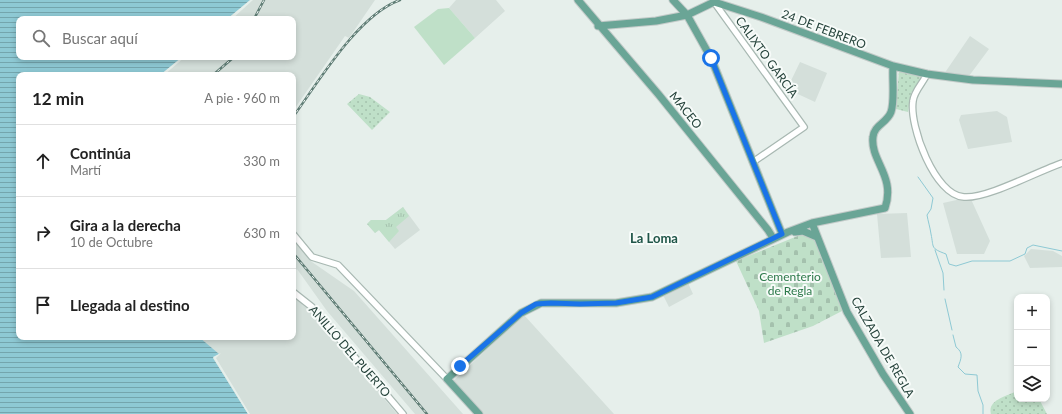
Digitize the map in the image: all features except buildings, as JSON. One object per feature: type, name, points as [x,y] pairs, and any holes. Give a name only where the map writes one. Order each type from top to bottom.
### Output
[{"type":"main road","name":"MACEO","points":[[578,0],[598,26],[659,95],[726,176],[773,238]]},
{"type":"main road","points":[[673,0],[687,14],[711,58],[777,224],[787,232],[803,231],[818,237]]},
{"type":"main road","points":[[598,26],[656,21],[687,14],[713,1]]},
{"type":"main road","name":"24 DE FEBRERO","points":[[713,1],[761,17],[925,78],[937,76],[973,80],[1062,84]]},
{"type":"main road","points":[[479,414],[447,379],[521,313],[536,304],[616,303],[652,297],[787,232],[812,223],[885,208],[887,202],[886,177],[873,147],[873,136],[890,113],[892,107],[893,66]]},
{"type":"main road","name":"CALZADA DE REGLA","points":[[812,223],[847,312],[883,374],[910,414]]},
{"type":"main road","points":[[777,224],[787,232]]},
{"type":"street","name":"CALIXTO GARCÍA","points":[[713,1],[804,127],[753,162]]},
{"type":"street","points":[[925,78],[914,94],[912,101],[912,113],[925,155],[934,172],[947,188],[958,197],[976,196],[991,192],[1062,163]]},
{"type":"street","points":[[296,237],[312,256],[338,265],[447,379]]},
{"type":"street","name":"ANILLO DEL PUERTO","points":[[296,294],[312,307],[403,414]]},
{"type":"shaded area","points":[[251,0],[375,0],[349,38],[345,36],[296,107],[296,72],[165,72],[179,60],[296,60],[296,16],[232,16]]},
{"type":"shaded area","points":[[456,0],[496,0],[505,11],[475,38],[449,8]]},
{"type":"shaded area","points":[[970,36],[989,49],[969,76],[944,74]]},
{"type":"shaded area","points":[[800,62],[827,73],[815,102],[787,89]]},
{"type":"shaded area","points":[[997,111],[1007,117],[1012,142],[968,149],[959,120],[961,115]]},
{"type":"shaded area","points":[[970,197],[990,241],[984,254],[957,254],[943,203]]},
{"type":"shaded area","points":[[403,207],[420,230],[395,249],[379,230],[375,233],[367,224],[371,220],[386,220]]},
{"type":"shaded area","points":[[907,213],[911,257],[881,258],[877,214]]},
{"type":"shaded area","points":[[296,243],[312,262],[354,291],[463,414],[415,414],[327,311],[297,269],[296,270]]},
{"type":"shaded area","points":[[1031,249],[1053,251],[1062,256],[1062,267],[1030,268],[1024,256]]},
{"type":"shaded area","points":[[688,283],[693,294],[669,307],[663,295]]},
{"type":"shaded area","points":[[296,299],[314,315],[397,414],[248,414],[213,357],[218,354],[202,340],[296,340]]},
{"type":"shaded area","points":[[524,315],[614,414],[482,414],[454,383],[454,380]]},
{"type":"green space","points":[[449,8],[475,38],[444,65],[414,27],[438,9]]},
{"type":"green space","points":[[899,70],[924,77],[911,93],[908,112],[896,109]]},
{"type":"green space","points":[[359,94],[370,97],[390,112],[372,130],[347,104]]},
{"type":"green space","points":[[403,207],[409,216],[396,227],[399,231],[389,242],[379,230],[375,233],[367,224],[371,220],[386,220]]},
{"type":"green space","name":"Cementerio de Regla","points":[[800,235],[815,238],[842,311],[813,326],[764,343],[759,311],[736,261]]},
{"type":"green space","points":[[1014,392],[1014,402],[1041,402],[1047,414],[991,414],[992,405],[1003,397]]},
{"type":"water","points":[[0,0],[251,0],[232,16],[16,16],[16,60],[179,60],[165,72],[16,72],[16,340],[203,340],[219,354],[213,358],[248,414],[0,414]]},
{"type":"pier","points":[[250,0],[253,0],[235,16],[231,16]]},
{"type":"pier","points":[[178,60],[182,60],[168,72],[164,72]]},
{"type":"pier","points":[[221,353],[216,358],[250,414],[248,414],[213,357]]},
{"type":"waterway","points":[[918,177],[933,198],[931,209],[927,215],[933,245],[935,249],[946,254],[949,264],[956,266],[972,261],[1010,261],[1025,254],[1027,248],[1033,245],[1062,251]]},
{"type":"waterway","points":[[935,250],[943,273],[944,290]]},
{"type":"waterway","points":[[945,299],[952,330]]},
{"type":"waterway","points":[[953,335],[956,347],[959,349],[961,354],[958,367],[965,374],[977,375],[978,391],[983,405],[983,414]]},
{"type":"railway","points":[[256,16],[264,0]]},
{"type":"railway","points":[[296,113],[327,68],[355,34],[384,8],[400,0]]},
{"type":"railway","points":[[216,72],[230,60]]},
{"type":"railway","points":[[296,257],[427,414]]},
{"type":"district","name":"La Loma","points":[[654,238]]},
{"type":"route","points":[[460,366],[521,313],[536,304],[593,304],[642,300],[652,297],[782,234],[711,58]]}]
